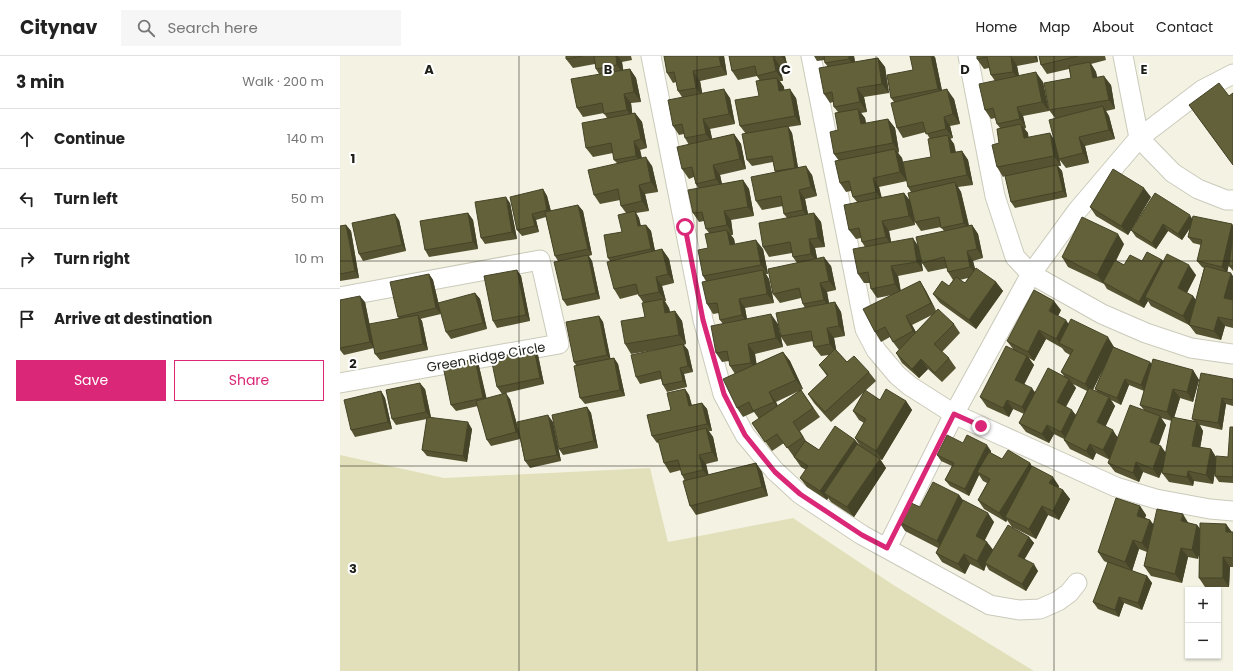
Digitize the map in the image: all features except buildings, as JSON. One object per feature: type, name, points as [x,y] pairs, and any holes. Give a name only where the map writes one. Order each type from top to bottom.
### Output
[{"type":"street","points":[[651,56],[703,320],[724,394],[745,435],[775,472],[800,494],[862,535],[990,605],[1019,610],[1040,609],[1058,601],[1069,593],[1077,583]]},
{"type":"street","points":[[811,56],[865,329],[876,350],[897,375],[910,386],[954,414],[1116,487],[1156,499],[1210,509],[1233,511]]},
{"type":"street","points":[[968,56],[995,196],[1015,257],[1031,274],[1102,314],[1146,333],[1192,348],[1233,354]]},
{"type":"street","points":[[1122,56],[1139,138],[1173,173],[1198,189],[1226,200],[1233,200]]},
{"type":"street","points":[[887,548],[954,414],[1031,274],[1078,211],[1139,138],[1202,90],[1233,74]]},
{"type":"street","name":"Green Ridge Circle","points":[[340,297],[540,260],[559,344],[340,383]]},
{"type":"shaded area","points":[[340,455],[444,478],[650,468],[668,542],[793,518],[895,586],[1034,671],[340,671]]},
{"type":"route","points":[[685,227],[703,320],[724,394],[745,435],[775,472],[800,494],[862,535],[887,548],[954,414],[981,426]]}]
